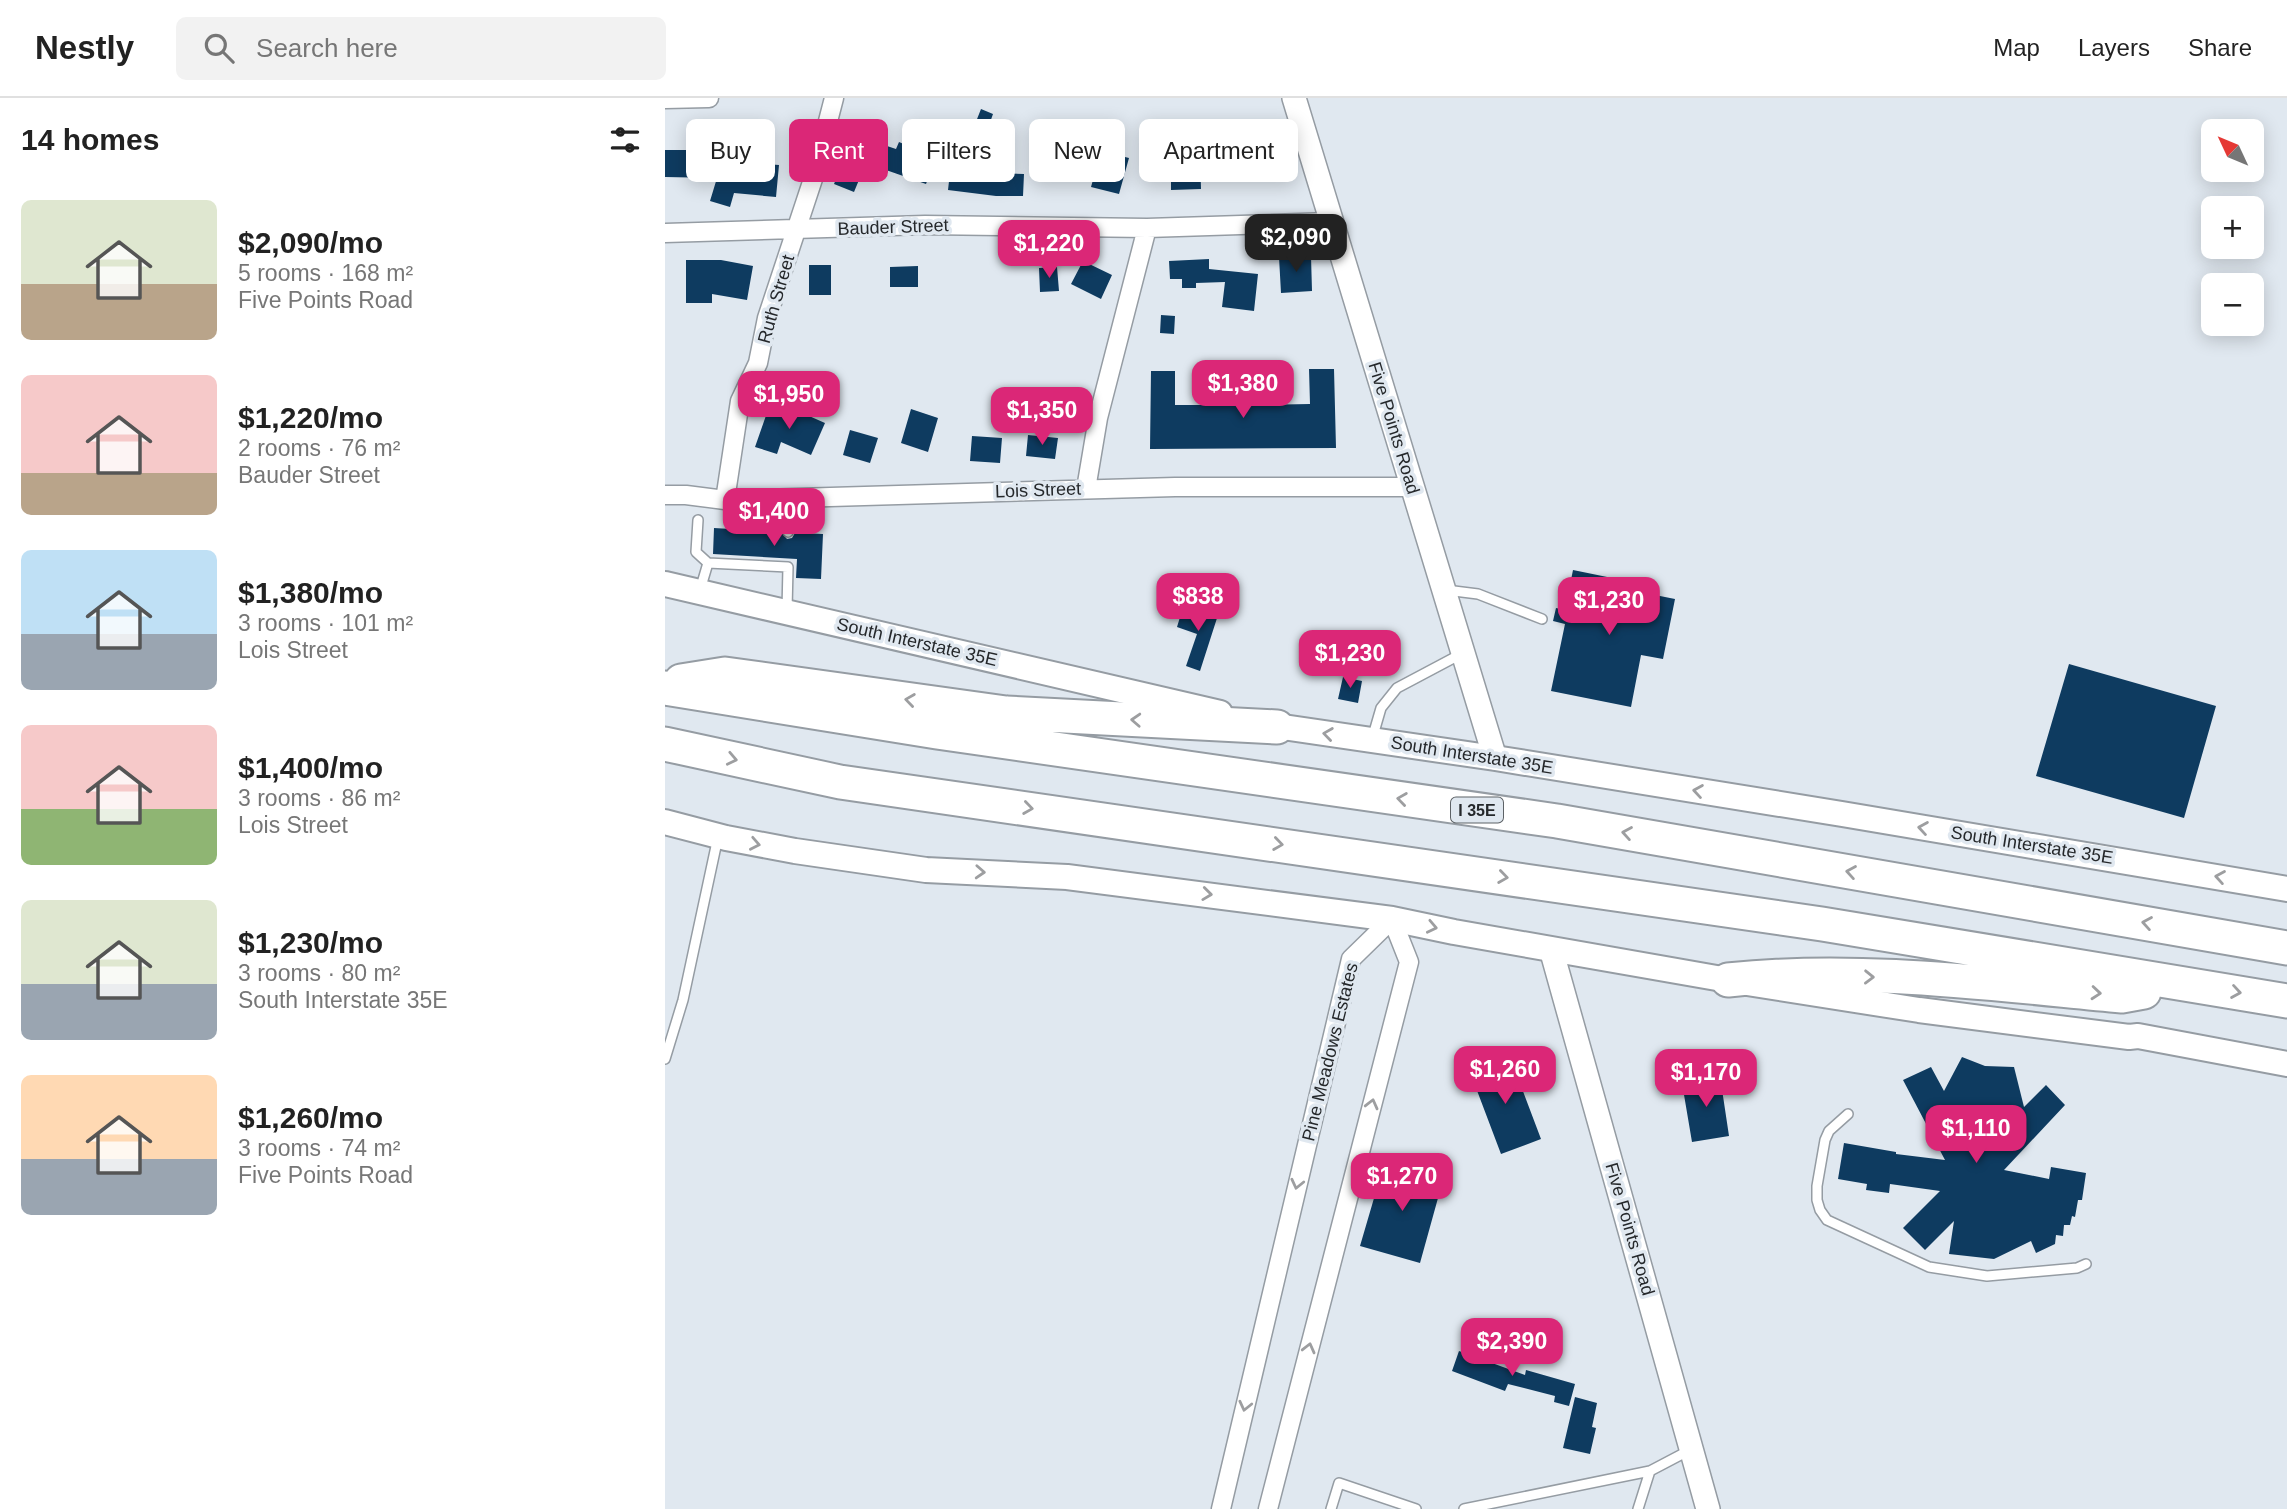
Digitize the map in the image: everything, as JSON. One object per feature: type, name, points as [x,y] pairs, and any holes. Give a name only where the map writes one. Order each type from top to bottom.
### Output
[{"type":"highway","points":[[665,686],[725,674],[1006,713],[1277,727]]},
{"type":"highway","name":"I 35E","points":[[665,686],[937,732],[1557,821],[2287,947]]},
{"type":"highway","points":[[665,744],[840,782],[1808,922],[2287,1001]]},
{"type":"highway","points":[[1728,980],[1777,975],[1938,979],[2122,996],[2185,984]]},
{"type":"main road","name":"South Interstate 35E","points":[[665,584],[1277,727],[1495,758],[2287,889]]},
{"type":"main road","points":[[665,822],[718,836],[795,851],[926,870],[1067,877],[1392,919],[1728,980],[1920,1010],[2138,1036],[2287,1064]]},
{"type":"street","points":[[665,99],[709,98]]},
{"type":"street","name":"Ruth Street","points":[[725,500],[740,401],[758,363],[767,318],[813,179],[834,98]]},
{"type":"street","name":"Five Points Road","points":[[1294,98],[1495,758]]},
{"type":"street","name":"Bauder Street","points":[[665,233],[925,225],[1147,228],[1331,222]]},
{"type":"street","points":[[1086,489],[1098,418],[1147,228]]},
{"type":"street","name":"Lois Street","points":[[665,495],[725,500],[1086,489],[1412,487]]},
{"type":"street","points":[[1268,1509],[1409,962],[1392,919]]},
{"type":"street","name":"Pine Meadows Estates","points":[[1221,1509],[1351,959],[1392,919]]},
{"type":"street","name":"Five Points Road","points":[[1551,949],[1708,1509]]},
{"type":"lane","points":[[788,532],[789,498]]},
{"type":"lane","points":[[698,520],[696,552],[708,563],[787,562],[787,612]]},
{"type":"lane","points":[[699,592],[708,563]]},
{"type":"lane","points":[[1444,590],[1478,594],[1542,619]]},
{"type":"lane","points":[[1371,740],[1381,708],[1397,688],[1463,653]]},
{"type":"lane","points":[[665,1059],[683,1000],[718,836]]},
{"type":"lane","points":[[1848,1114],[1829,1131],[1825,1140],[1817,1186],[1820,1210],[1836,1225],[1929,1267],[1987,1276],[2077,1268],[2086,1264]]},
{"type":"lane","points":[[1464,1509],[1650,1471],[1692,1449]]},
{"type":"lane","points":[[1638,1509],[1650,1471]]},
{"type":"lane","points":[[1331,1509],[1339,1483],[1416,1509]]},
{"type":"building","points":[[981,109],[993,114],[991,119],[977,119]]},
{"type":"building","points":[[899,142],[902,143],[902,176],[888,171],[888,146],[896,149]]},
{"type":"building","points":[[665,150],[686,150],[686,177],[665,177]]},
{"type":"building","points":[[1125,157],[1129,158],[1125,172]]},
{"type":"building","points":[[775,165],[779,165],[776,197],[734,193],[730,207],[710,201],[716,182],[775,182]]},
{"type":"building","points":[[1015,174],[1024,174],[1023,196],[996,196],[948,190],[949,182],[1015,182]]},
{"type":"building","points":[[835,182],[858,182],[854,192],[834,184]]},
{"type":"building","points":[[1092,182],[1122,182],[1119,194],[1091,187]]},
{"type":"building","points":[[1171,182],[1201,182],[1201,189],[1171,190]]},
{"type":"building","points":[[1311,256],[1312,291],[1281,293],[1279,257]]},
{"type":"building","points":[[1209,259],[1209,269],[1258,274],[1254,311],[1222,307],[1225,282],[1196,283],[1196,288],[1182,288],[1182,279],[1170,279],[1169,261]]},
{"type":"building","points":[[686,260],[721,260],[753,266],[747,300],[712,294],[712,303],[686,303]]},
{"type":"building","points":[[1083,261],[1112,275],[1101,299],[1071,284]]},
{"type":"building","points":[[809,265],[831,265],[831,295],[809,295]]},
{"type":"building","points":[[918,266],[918,287],[890,287],[890,267]]},
{"type":"building","points":[[1057,267],[1059,291],[1040,292],[1039,268]]},
{"type":"building","points":[[1161,315],[1175,316],[1174,334],[1160,333]]},
{"type":"building","points":[[1309,369],[1334,369],[1336,448],[1150,449],[1151,371],[1175,371],[1175,405],[1247,405],[1310,404]]},
{"type":"building","points":[[770,404],[800,412],[825,423],[811,455],[781,442],[777,454],[755,447]]},
{"type":"building","points":[[911,409],[938,418],[928,452],[901,443]]},
{"type":"building","points":[[850,430],[878,438],[870,463],[843,455]]},
{"type":"building","points":[[1028,435],[1058,438],[1055,459],[1026,456]]},
{"type":"building","points":[[972,436],[1002,438],[1000,463],[970,461]]},
{"type":"building","points":[[714,528],[781,532],[787,539],[792,538],[795,533],[823,534],[821,579],[796,578],[797,559],[713,554]]},
{"type":"building","points":[[1573,570],[1651,586],[1650,594],[1675,599],[1663,659],[1641,655],[1631,707],[1551,691],[1565,624],[1553,621],[1556,608],[1565,610]]},
{"type":"building","points":[[1184,604],[1218,615],[1200,671],[1186,666],[1197,634],[1177,627]]},
{"type":"building","points":[[2069,664],[2216,706],[2184,818],[2036,776]]},
{"type":"building","points":[[1343,677],[1362,681],[1358,703],[1338,699]]},
{"type":"building","points":[[1510,1057],[1541,1139],[1501,1154],[1470,1072]]},
{"type":"building","points":[[1962,1057],[1985,1066],[2014,1067],[2024,1107],[2046,1085],[2065,1105],[2004,1170],[2049,1179],[2051,1167],[2086,1173],[2082,1200],[2078,1200],[2075,1217],[2072,1216],[2070,1225],[2064,1225],[2063,1236],[2056,1235],[2055,1244],[2036,1253],[2031,1241],[1994,1259],[1949,1254],[1954,1221],[1925,1250],[1903,1228],[1940,1191],[1890,1184],[1889,1193],[1866,1190],[1867,1184],[1838,1179],[1844,1143],[1896,1154],[1945,1160],[1903,1080],[1931,1067],[1944,1091]]},
{"type":"building","points":[[1720,1076],[1729,1136],[1692,1142],[1682,1083]]},
{"type":"building","points":[[1384,1164],[1443,1180],[1420,1263],[1360,1246]]},
{"type":"building","points":[[1459,1351],[1525,1375],[1526,1370],[1575,1384],[1569,1406],[1554,1402],[1555,1396],[1508,1384],[1505,1391],[1452,1371]]},
{"type":"building","points":[[1575,1397],[1597,1403],[1592,1427],[1596,1428],[1590,1454],[1563,1448]]}]
